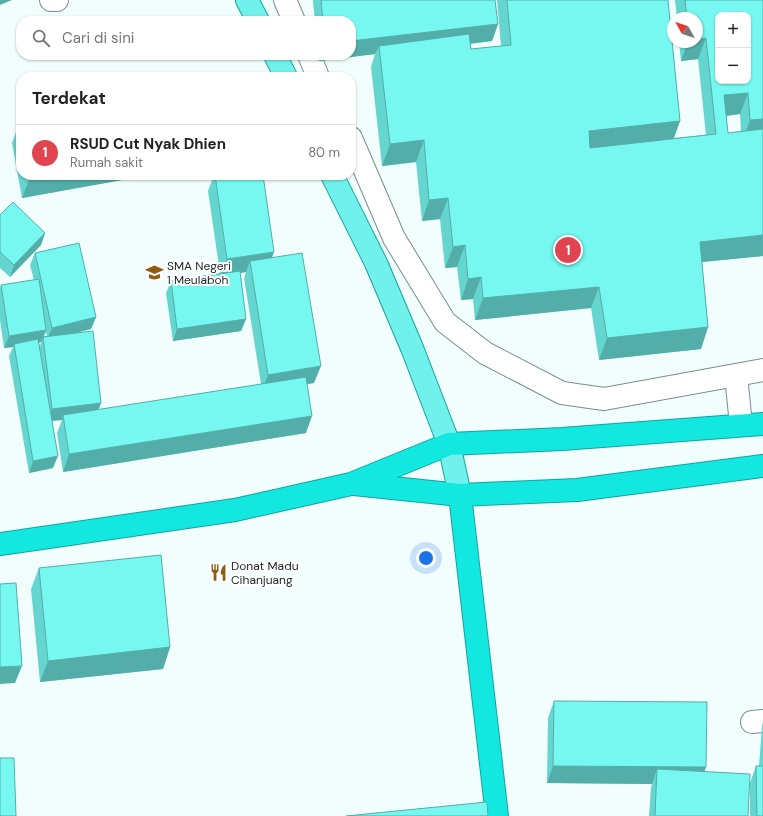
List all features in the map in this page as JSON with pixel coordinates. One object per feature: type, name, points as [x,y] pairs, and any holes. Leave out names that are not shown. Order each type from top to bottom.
[{"type":"highway","points":[[0,544],[235,510],[351,484],[449,444],[562,439],[763,424]]},
{"type":"highway","points":[[351,484],[460,495],[578,490],[763,466]]},
{"type":"highway","points":[[460,495],[497,816]]},
{"type":"main road","points":[[247,0],[255,16]]},
{"type":"main road","points":[[278,60],[284,72]]},
{"type":"main road","points":[[334,180],[376,263],[412,348],[449,444],[460,495]]},
{"type":"lane","points":[[51,0],[57,0]]},
{"type":"lane","points":[[285,0],[292,16]]},
{"type":"lane","points":[[311,60],[316,72]]},
{"type":"lane","points":[[356,150],[394,238],[445,322],[484,353],[562,393],[604,399],[763,370]]},
{"type":"lane","points":[[736,375],[741,425]]},
{"type":"building","points":[[321,0],[495,0],[498,24],[356,40],[356,16],[323,16]]},
{"type":"building","points":[[507,0],[668,0],[669,12],[667,12],[667,48],[673,48],[680,121],[589,131],[590,148],[716,134],[706,38],[703,38],[703,12],[686,12],[685,0],[763,0],[763,119],[750,120],[748,93],[724,95],[728,133],[763,129],[763,235],[700,242],[708,327],[607,338],[599,287],[483,298],[481,277],[468,279],[465,245],[453,247],[448,198],[429,200],[424,140],[390,144],[379,46],[469,34],[471,49],[511,45]]},
{"type":"building","points":[[216,180],[264,180],[274,252],[227,259]]},
{"type":"building","points":[[13,202],[45,233],[14,265],[0,252],[0,215]]},
{"type":"building","points":[[79,243],[96,317],[52,328],[35,253]]},
{"type":"building","points":[[302,253],[321,366],[268,375],[250,261]]},
{"type":"building","points":[[240,271],[246,319],[177,329],[171,281]]},
{"type":"building","points":[[39,279],[46,330],[9,336],[1,285]]},
{"type":"building","points":[[93,331],[101,403],[52,409],[43,337]]},
{"type":"building","points":[[38,339],[58,456],[33,461],[14,344]]},
{"type":"building","points":[[306,377],[312,416],[69,454],[63,415]]},
{"type":"building","points":[[161,555],[170,647],[48,661],[39,568]]},
{"type":"building","points":[[16,583],[22,666],[0,667],[0,584]]},
{"type":"building","points":[[554,701],[707,702],[706,767],[553,766]]},
{"type":"building","points":[[0,758],[14,758],[16,816],[0,816]]},
{"type":"building","points":[[756,766],[763,766],[763,816],[757,816]]},
{"type":"building","points":[[657,769],[750,774],[748,816],[655,816]]},
{"type":"building","points":[[487,802],[488,816],[346,816]]},
{"type":"place","name":"RSUD Cut Nyak Dhien","points":[[568,250]]},
{"type":"place","name":"SMA Negeri 1 Meulaboh","points":[[154,273]]},
{"type":"place","name":"Donat Madu Cihanjuang","points":[[218,573]]}]
